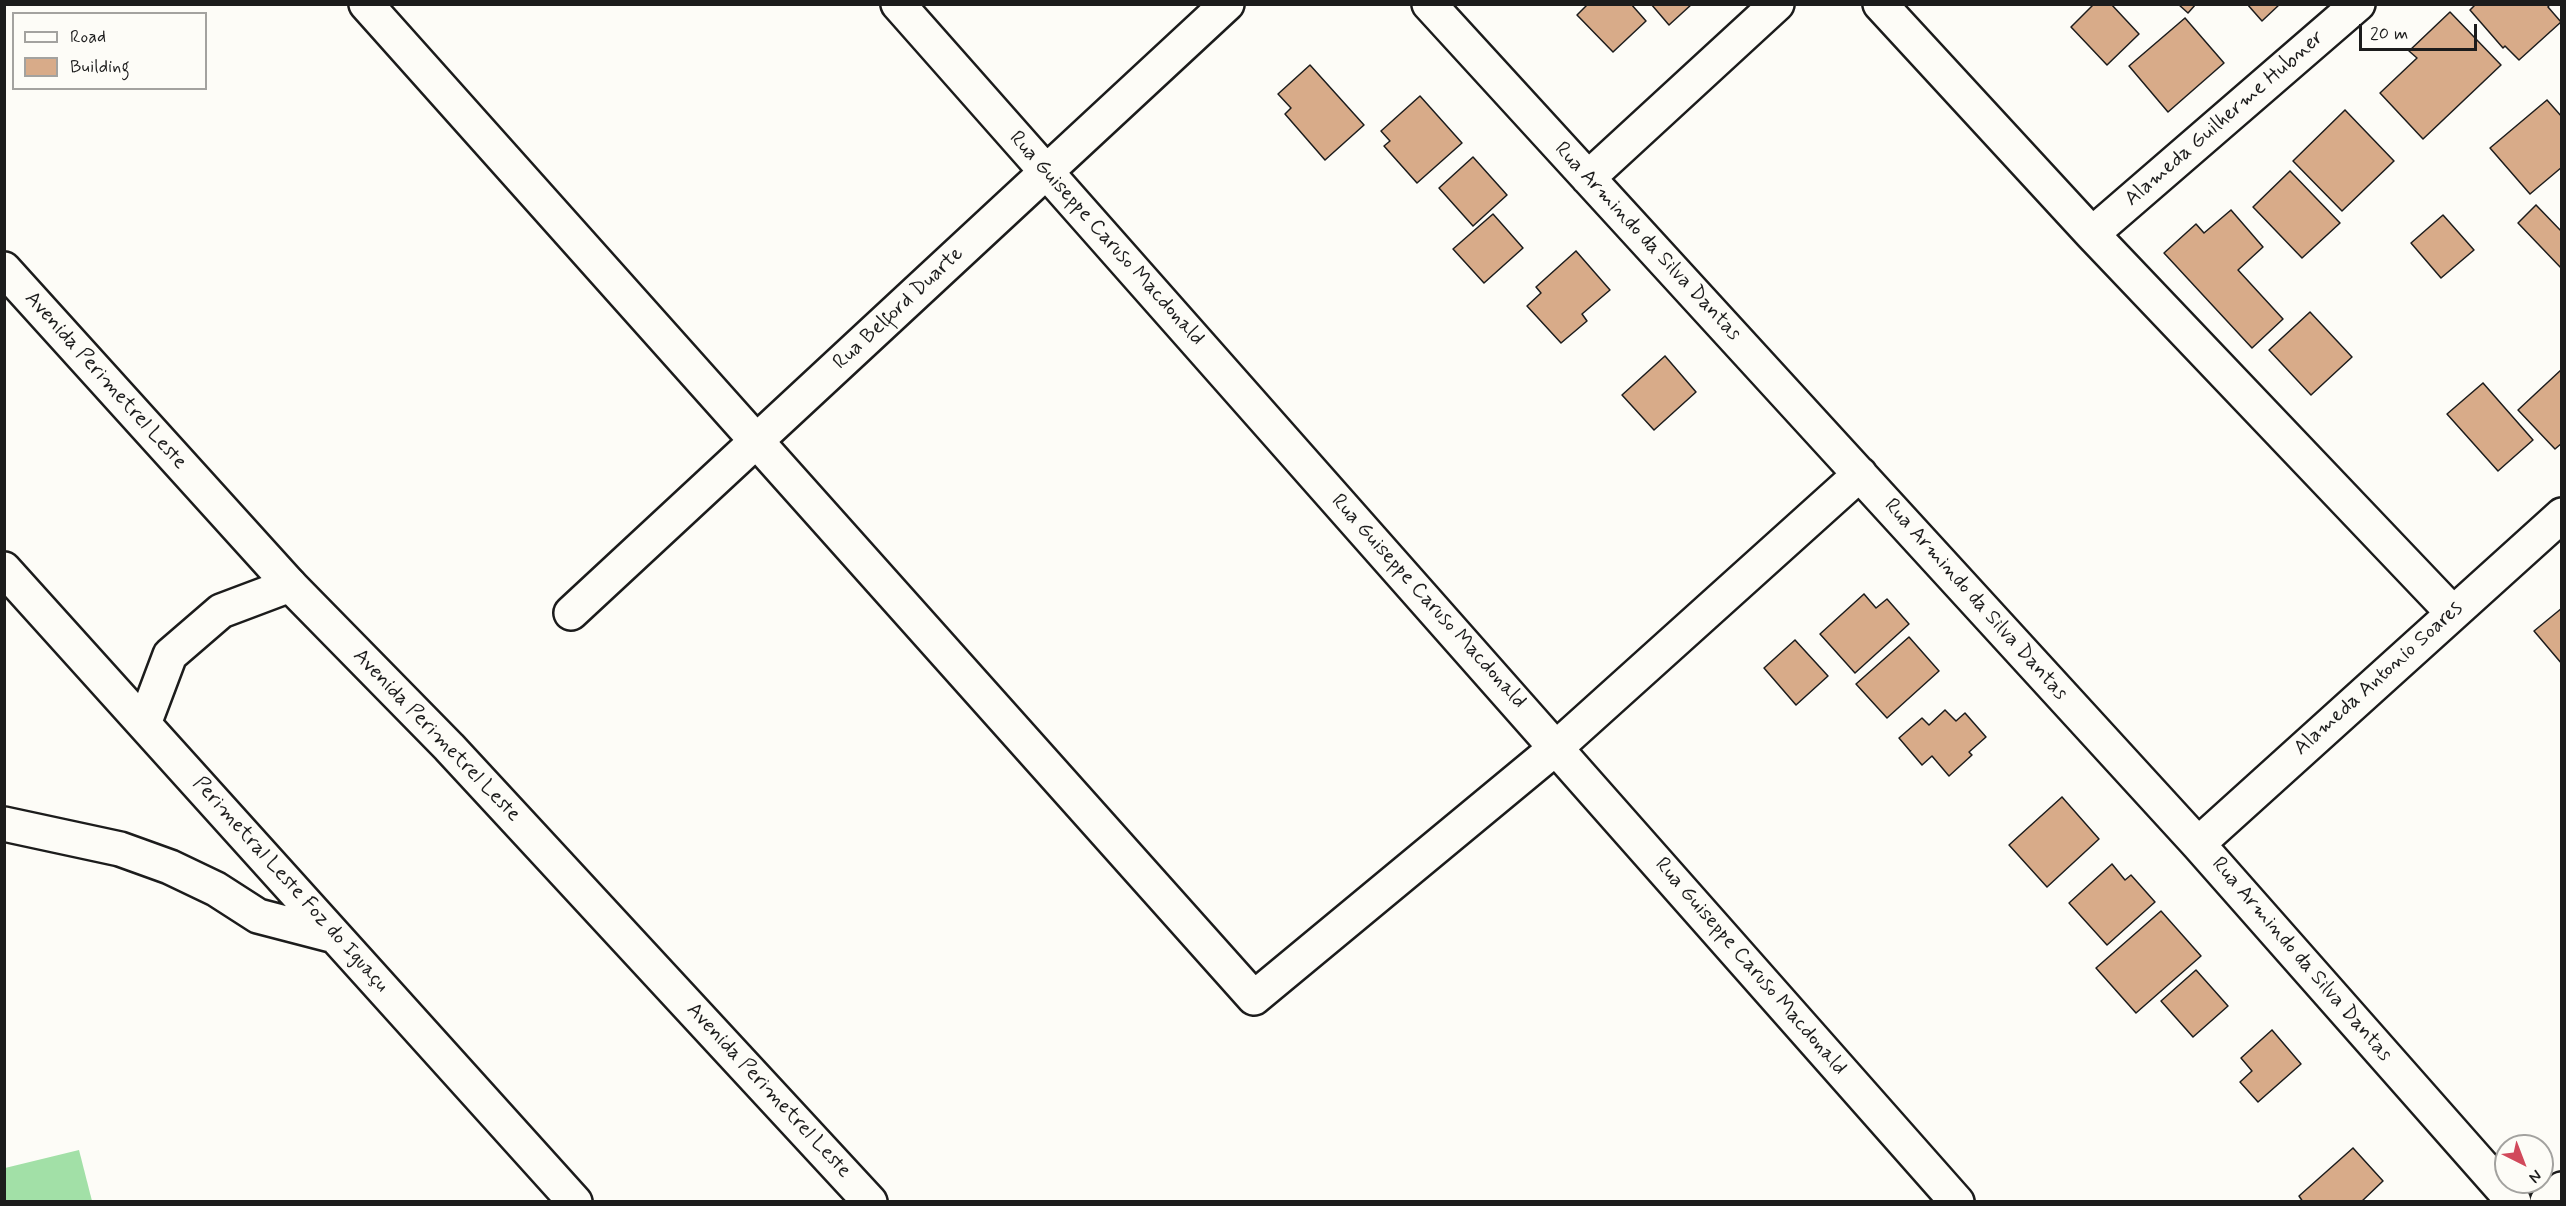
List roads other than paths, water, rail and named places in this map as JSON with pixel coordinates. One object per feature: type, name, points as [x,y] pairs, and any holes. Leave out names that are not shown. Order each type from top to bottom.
[{"type":"main road","points":[[366,4],[1254,998],[1557,747],[1860,474]]},
{"type":"main road","name":"Rua Guiseppe Caruso Macdonald","points":[[898,4],[1957,1202]]},
{"type":"main road","name":"Rua Belford Duarte","points":[[572,613],[1227,4]]},
{"type":"main road","name":"Rua Armindo da Silva Dantas","points":[[1429,4],[2198,844],[2514,1202]]},
{"type":"main road","points":[[1588,178],[1777,4]]},
{"type":"main road","points":[[1880,4],[2092,234],[2452,612]]},
{"type":"main road","name":"Alameda Guilherme Hubner","points":[[2092,234],[2358,4]]},
{"type":"main road","name":"Avenida Perimetrel Leste","points":[[4,269],[290,585],[449,747],[870,1202]]},
{"type":"main road","name":"Alameda Antonio Soares","points":[[2198,844],[2562,515]]},
{"type":"main road","name":"Perimetral Leste Foz do Iguaçu","points":[[4,569],[575,1202]]},
{"type":"main road","points":[[144,724],[170,655],[221,611],[290,585]]},
{"type":"main road","points":[[4,824],[120,849],[170,867],[216,889],[258,916],[335,936]]},
{"type":"main road","points":[[2547,1202],[2562,1189]]}]
